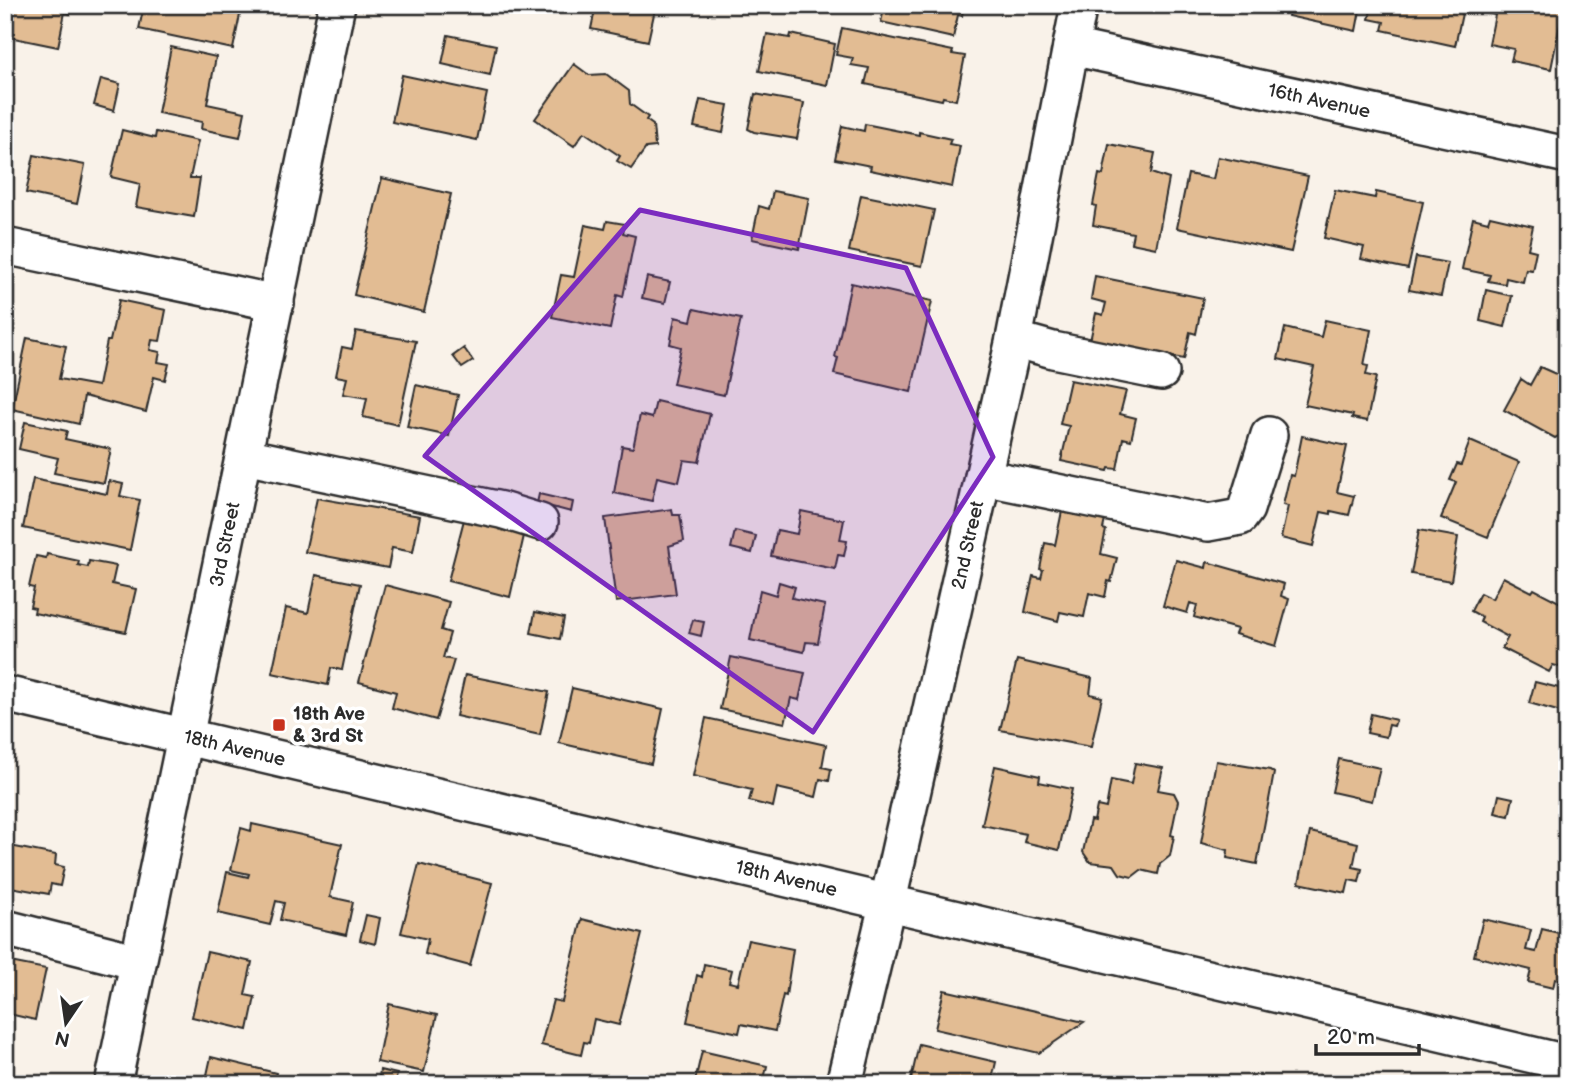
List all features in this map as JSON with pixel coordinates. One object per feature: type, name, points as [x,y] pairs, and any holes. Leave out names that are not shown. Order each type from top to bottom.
[{"type":"street","name":"3rd Street","points":[[113,1084],[337,5]]},
{"type":"street","name":"2nd Street","points":[[844,1084],[888,901],[1014,339],[1079,5]]},
{"type":"street","name":"16th Avenue","points":[[1071,47],[1567,155]]},
{"type":"street","points":[[5,246],[276,303]]},
{"type":"street","points":[[1014,339],[1053,350],[1161,372]]},
{"type":"street","points":[[983,477],[1208,523],[1240,517],[1246,509],[1269,435]]},
{"type":"street","points":[[244,456],[501,510],[540,522]]},
{"type":"street","name":"18th Avenue","points":[[5,694],[1567,1063]]},
{"type":"street","points":[[5,928],[138,962]]},
{"type":"highlighted area","points":[[640,210],[906,268],[993,457],[813,732],[425,456]]},
{"type":"building","points":[[5,5],[72,5],[70,14],[65,12],[58,47],[9,37],[10,34],[5,33]]},
{"type":"building","points":[[144,5],[242,5],[233,49],[139,29]]},
{"type":"building","points":[[596,5],[656,5],[648,41],[591,29]]},
{"type":"building","points":[[885,5],[964,5],[962,16],[958,15],[953,38],[881,22]]},
{"type":"building","points":[[1180,5],[1204,5],[1203,10]]},
{"type":"building","points":[[1290,5],[1361,5],[1356,31],[1288,16]]},
{"type":"building","points":[[1372,5],[1447,5],[1463,9],[1455,46],[1382,30],[1384,22],[1369,19]]},
{"type":"building","points":[[1487,5],[1564,5],[1551,69],[1511,61],[1514,49],[1489,44],[1495,15],[1486,13]]},
{"type":"building","points":[[842,28],[953,51],[952,54],[965,56],[956,100],[943,97],[942,100],[865,84],[869,68],[851,65],[853,58],[836,55]]},
{"type":"building","points":[[767,34],[790,38],[791,34],[835,44],[827,85],[759,71]]},
{"type":"building","points":[[448,35],[496,45],[490,75],[442,64]]},
{"type":"building","points":[[171,47],[216,57],[207,104],[245,112],[240,137],[201,129],[202,122],[158,113]]},
{"type":"building","points":[[574,64],[589,75],[606,74],[629,91],[630,104],[648,117],[646,120],[653,125],[655,147],[646,148],[631,169],[617,161],[620,156],[584,132],[574,146],[535,119]]},
{"type":"building","points":[[402,75],[487,93],[477,140],[392,122]]},
{"type":"building","points":[[101,79],[120,84],[114,111],[94,105]]},
{"type":"building","points":[[755,94],[804,103],[797,139],[748,129]]},
{"type":"building","points":[[700,100],[728,105],[723,133],[694,127]]},
{"type":"building","points":[[865,124],[951,139],[949,144],[960,146],[952,187],[870,170],[871,166],[835,159],[842,126],[864,131]]},
{"type":"building","points":[[122,130],[155,138],[156,132],[198,141],[190,178],[200,178],[194,217],[136,207],[140,184],[111,177]]},
{"type":"building","points":[[1109,144],[1155,153],[1151,173],[1169,179],[1156,248],[1131,243],[1133,233],[1093,225],[1096,206],[1093,205],[1099,174],[1103,175]]},
{"type":"building","points":[[34,155],[85,165],[77,204],[26,193]]},
{"type":"building","points":[[1218,157],[1308,176],[1291,252],[1177,228],[1188,174],[1213,179]]},
{"type":"building","points":[[382,178],[451,194],[424,312],[354,295]]},
{"type":"building","points":[[1335,190],[1375,198],[1376,192],[1423,202],[1408,269],[1361,259],[1364,247],[1324,238]]},
{"type":"building","points":[[773,191],[809,198],[799,249],[752,239],[759,206],[769,209]]},
{"type":"building","points":[[861,195],[934,210],[922,266],[849,251]]},
{"type":"building","points":[[1490,216],[1533,226],[1528,249],[1536,251],[1532,270],[1526,269],[1523,282],[1506,278],[1505,284],[1488,281],[1490,275],[1462,269],[1473,218],[1488,222]]},
{"type":"building","points":[[607,221],[625,224],[623,233],[635,236],[623,297],[617,295],[610,329],[552,317],[561,275],[574,277],[585,225],[605,229]]},
{"type":"building","points":[[1416,257],[1448,263],[1441,296],[1409,290]]},
{"type":"building","points":[[1095,276],[1203,298],[1196,334],[1190,332],[1184,359],[1090,341],[1096,313],[1103,315],[1106,303],[1091,299]]},
{"type":"building","points":[[647,277],[670,282],[665,303],[642,298]]},
{"type":"building","points":[[851,283],[932,301],[911,392],[834,374],[838,358],[835,357]]},
{"type":"building","points":[[1486,290],[1512,296],[1505,327],[1480,321]]},
{"type":"building","points":[[119,300],[166,310],[160,341],[152,340],[150,350],[160,352],[158,362],[169,364],[165,380],[154,377],[146,412],[84,396],[79,424],[12,409],[27,338],[66,346],[59,379],[98,386]]},
{"type":"building","points":[[694,309],[741,319],[724,395],[673,384],[681,347],[670,344],[675,317],[691,321]]},
{"type":"building","points":[[1325,320],[1371,330],[1364,365],[1368,366],[1366,375],[1376,377],[1367,421],[1352,418],[1353,415],[1305,405],[1314,367],[1278,359],[1285,328],[1321,337]]},
{"type":"building","points":[[356,331],[416,341],[398,425],[363,417],[367,398],[343,394],[347,378],[336,376],[342,347],[352,349]]},
{"type":"building","points":[[464,348],[473,361],[462,368],[453,356]]},
{"type":"building","points":[[1540,367],[1567,379],[1567,432],[1555,438],[1504,410],[1521,379],[1530,385]]},
{"type":"building","points":[[1070,380],[1126,391],[1120,414],[1136,418],[1131,440],[1123,438],[1117,469],[1109,468],[1108,471],[1061,461],[1069,426],[1060,424]]},
{"type":"building","points":[[416,385],[458,395],[449,436],[407,427]]},
{"type":"building","points":[[656,401],[710,414],[699,462],[684,460],[679,482],[657,477],[652,501],[614,493],[622,446],[633,448],[640,415],[652,418]]},
{"type":"building","points":[[25,422],[67,431],[65,439],[111,449],[104,483],[54,473],[58,458],[19,449]]},
{"type":"building","points":[[1302,436],[1347,446],[1337,492],[1354,496],[1349,515],[1321,512],[1313,546],[1281,538],[1288,506],[1283,505],[1290,475],[1294,476]]},
{"type":"building","points":[[1470,441],[1519,462],[1488,537],[1441,518],[1456,482],[1450,480],[1457,464],[1461,465]]},
{"type":"building","points":[[33,479],[107,494],[109,481],[123,484],[120,496],[140,500],[130,550],[23,528]]},
{"type":"building","points":[[539,494],[573,502],[571,512],[537,503]]},
{"type":"building","points":[[317,498],[420,516],[413,552],[392,548],[388,568],[305,552]]},
{"type":"building","points":[[672,509],[673,515],[680,515],[684,541],[669,546],[676,594],[616,602],[605,518]]},
{"type":"building","points":[[801,511],[844,520],[840,540],[847,541],[844,556],[838,555],[835,569],[771,556],[777,530],[797,534]]},
{"type":"building","points":[[1062,511],[1105,520],[1103,529],[1106,530],[1101,554],[1117,558],[1105,597],[1089,593],[1084,617],[1060,612],[1058,621],[1025,612],[1033,576],[1041,578],[1045,543],[1055,545]]},
{"type":"building","points":[[466,512],[526,527],[510,597],[448,581]]},
{"type":"building","points":[[1419,530],[1458,537],[1451,581],[1411,574]]},
{"type":"building","points":[[735,531],[756,536],[752,553],[731,548]]},
{"type":"building","points":[[47,554],[79,561],[78,565],[88,567],[89,561],[116,566],[112,584],[136,589],[126,632],[34,613],[35,608],[30,607],[34,588],[29,587],[36,556],[46,558]]},
{"type":"building","points":[[1176,560],[1206,568],[1207,562],[1284,584],[1281,596],[1289,599],[1276,646],[1235,634],[1237,629],[1194,617],[1197,605],[1190,603],[1187,613],[1163,606]]},
{"type":"building","points":[[316,575],[360,584],[342,670],[331,668],[328,685],[272,673],[286,608],[308,613]]},
{"type":"building","points":[[1503,577],[1567,606],[1567,653],[1560,667],[1553,665],[1549,672],[1502,648],[1508,637],[1480,622],[1482,617],[1471,611],[1480,593],[1492,599]]},
{"type":"building","points":[[779,582],[795,587],[792,598],[825,605],[818,643],[806,642],[804,652],[750,640],[760,590],[776,595]]},
{"type":"building","points":[[385,585],[449,602],[441,630],[450,633],[443,658],[454,660],[436,720],[392,708],[396,692],[359,682]]},
{"type":"building","points":[[535,612],[564,618],[560,639],[531,633]]},
{"type":"building","points":[[693,620],[704,622],[701,636],[689,633]]},
{"type":"building","points":[[731,657],[805,673],[799,700],[791,698],[785,723],[720,709]]},
{"type":"building","points":[[1017,660],[1092,678],[1090,694],[1102,697],[1091,747],[1000,730]]},
{"type":"building","points":[[465,675],[549,692],[540,735],[456,716]]},
{"type":"building","points":[[1535,682],[1567,690],[1561,712],[1529,703]]},
{"type":"building","points":[[572,688],[663,709],[651,764],[559,743]]},
{"type":"building","points":[[1371,714],[1396,720],[1394,726],[1389,725],[1386,737],[1367,733]]},
{"type":"building","points":[[706,718],[826,745],[822,767],[831,769],[829,781],[820,779],[816,797],[777,788],[773,807],[749,801],[752,790],[693,776]]},
{"type":"building","points":[[1339,759],[1380,768],[1372,801],[1332,792]]},
{"type":"building","points":[[1216,761],[1270,770],[1274,773],[1257,864],[1227,858],[1228,850],[1201,843]]},
{"type":"building","points":[[1135,763],[1163,768],[1158,790],[1174,793],[1178,801],[1170,856],[1160,864],[1158,874],[1141,870],[1132,877],[1120,874],[1114,865],[1090,862],[1083,852],[1090,820],[1094,821],[1097,806],[1106,808],[1111,780],[1131,784]]},
{"type":"building","points":[[995,766],[1040,776],[1039,782],[1072,789],[1059,850],[1024,842],[1026,834],[982,825]]},
{"type":"building","points":[[1499,795],[1513,798],[1509,816],[1495,813]]},
{"type":"building","points":[[252,824],[342,844],[330,897],[353,902],[346,935],[280,920],[284,903],[276,901],[270,925],[218,913],[227,872],[248,877],[249,874],[231,870],[241,828],[251,831]]},
{"type":"building","points":[[1310,832],[1358,843],[1353,867],[1362,869],[1359,882],[1349,880],[1346,893],[1299,883]]},
{"type":"building","points":[[5,845],[56,855],[55,865],[64,867],[60,886],[51,884],[49,894],[5,886]]},
{"type":"building","points":[[419,864],[492,883],[470,966],[425,954],[428,939],[401,933]]},
{"type":"building","points":[[366,915],[380,918],[375,944],[360,940]]},
{"type":"building","points":[[582,919],[642,934],[619,1025],[594,1019],[589,1043],[584,1042],[581,1055],[541,1045],[553,1000],[562,1002]]},
{"type":"building","points":[[1483,919],[1531,930],[1526,950],[1536,952],[1542,929],[1567,935],[1567,982],[1555,979],[1553,988],[1528,982],[1531,970],[1474,956]]},
{"type":"building","points":[[748,940],[793,949],[786,996],[783,995],[775,1031],[741,1024],[739,1033],[687,1022],[697,975],[702,977],[704,964],[732,970],[729,982],[738,984]]},
{"type":"building","points":[[207,952],[252,962],[245,995],[255,997],[248,1030],[192,1017]]},
{"type":"building","points":[[5,961],[46,969],[35,1020],[5,1013]]},
{"type":"building","points":[[944,990],[1084,1022],[1039,1053],[935,1029]]},
{"type":"building","points":[[389,1004],[437,1015],[424,1072],[377,1062]]},
{"type":"building","points":[[919,1044],[996,1062],[991,1084],[910,1084]]},
{"type":"building","points":[[702,1051],[767,1066],[763,1084],[707,1084],[695,1081]]},
{"type":"building","points":[[211,1057],[276,1073],[273,1084],[205,1084]]},
{"type":"building","points":[[380,1070],[397,1074],[395,1084],[378,1084]]},
{"type":"place","name":"18th Ave & 3rd St","points":[[279,725]]}]
